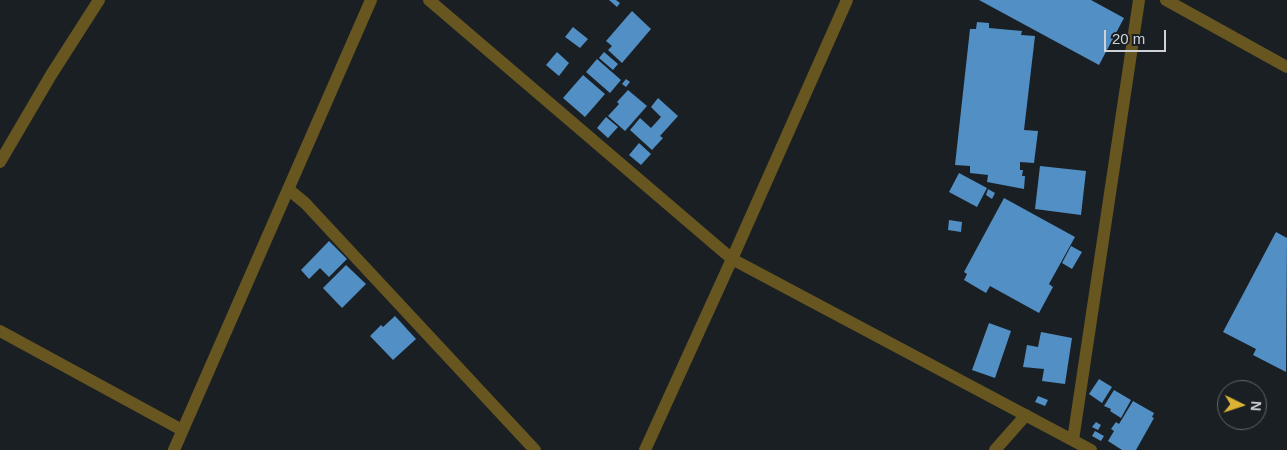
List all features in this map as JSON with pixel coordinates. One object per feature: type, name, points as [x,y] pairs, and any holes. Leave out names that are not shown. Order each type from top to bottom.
[{"type":"street","points":[[0,162],[51,75],[99,0]]},
{"type":"street","points":[[174,450],[371,0]]},
{"type":"street","points":[[429,0],[732,259],[1091,450]]},
{"type":"street","points":[[645,450],[732,259],[846,0]]},
{"type":"street","points":[[1072,440],[1139,0]]},
{"type":"street","points":[[1166,0],[1287,67]]},
{"type":"street","points":[[288,189],[305,204],[534,450]]},
{"type":"street","points":[[0,332],[182,430]]},
{"type":"street","points":[[995,450],[1026,415]]},
{"type":"building","points":[[609,0],[616,0],[620,3],[617,7]]},
{"type":"building","points":[[979,0],[1091,0],[1124,18],[1099,65]]},
{"type":"building","points":[[632,11],[651,29],[622,63],[608,50],[612,46],[606,41]]},
{"type":"building","points":[[977,22],[989,23],[989,28],[1022,31],[1021,35],[1035,36],[1024,130],[1038,131],[1034,163],[1020,162],[1020,170],[1023,170],[1022,176],[1025,176],[1024,189],[987,182],[988,175],[970,173],[970,166],[955,165],[970,29],[976,29]]},
{"type":"building","points":[[573,27],[588,39],[580,48],[565,37]]},
{"type":"building","points":[[557,52],[569,63],[559,76],[546,65]]},
{"type":"building","points":[[604,52],[618,64],[613,70],[599,58]]},
{"type":"building","points":[[597,59],[621,80],[610,93],[586,72]]},
{"type":"building","points":[[583,75],[605,94],[585,117],[563,98]]},
{"type":"building","points":[[626,79],[630,82],[626,87],[622,84]]},
{"type":"building","points":[[628,90],[647,106],[625,131],[608,116]]},
{"type":"building","points":[[658,98],[678,116],[660,136],[663,138],[652,150],[630,130],[640,118],[651,128],[661,117],[651,107]]},
{"type":"building","points":[[606,117],[618,127],[608,138],[597,128]]},
{"type":"building","points":[[639,143],[651,154],[641,165],[629,155]]},
{"type":"building","points":[[1040,166],[1086,171],[1081,215],[1035,209]]},
{"type":"building","points":[[959,173],[987,188],[977,207],[949,192]]},
{"type":"building","points":[[988,189],[995,193],[992,199],[986,195]]},
{"type":"building","points":[[1004,198],[1075,237],[1049,284],[1053,287],[1039,313],[990,286],[986,293],[964,280],[967,274],[964,272]]},
{"type":"building","points":[[949,220],[962,222],[961,232],[948,230]]},
{"type":"building","points":[[1276,232],[1287,238],[1286,372],[1253,355],[1256,349],[1223,332]]},
{"type":"building","points":[[329,241],[347,259],[329,277],[320,268],[309,279],[301,270]]},
{"type":"building","points":[[1071,246],[1082,252],[1072,269],[1062,263]]},
{"type":"building","points":[[346,265],[366,284],[342,308],[323,288]]},
{"type":"building","points":[[395,316],[416,339],[393,360],[370,336],[381,325],[383,327]]},
{"type":"building","points":[[989,323],[1011,331],[995,378],[972,370]]},
{"type":"building","points":[[1041,332],[1072,338],[1065,384],[1042,381],[1044,369],[1023,367],[1027,345],[1038,347]]},
{"type":"building","points":[[1099,379],[1112,387],[1102,403],[1089,394]]},
{"type":"building","points":[[1114,390],[1131,400],[1121,418],[1110,411],[1111,409],[1104,406]]},
{"type":"building","points":[[1038,396],[1048,400],[1045,406],[1035,402]]},
{"type":"building","points":[[1133,401],[1154,413],[1152,417],[1154,418],[1136,450],[1122,450],[1108,441],[1114,431],[1111,429],[1116,422],[1119,424]]},
{"type":"building","points":[[1096,422],[1101,425],[1098,430],[1092,427]]},
{"type":"building","points":[[1095,431],[1104,436],[1101,441],[1092,436]]}]
